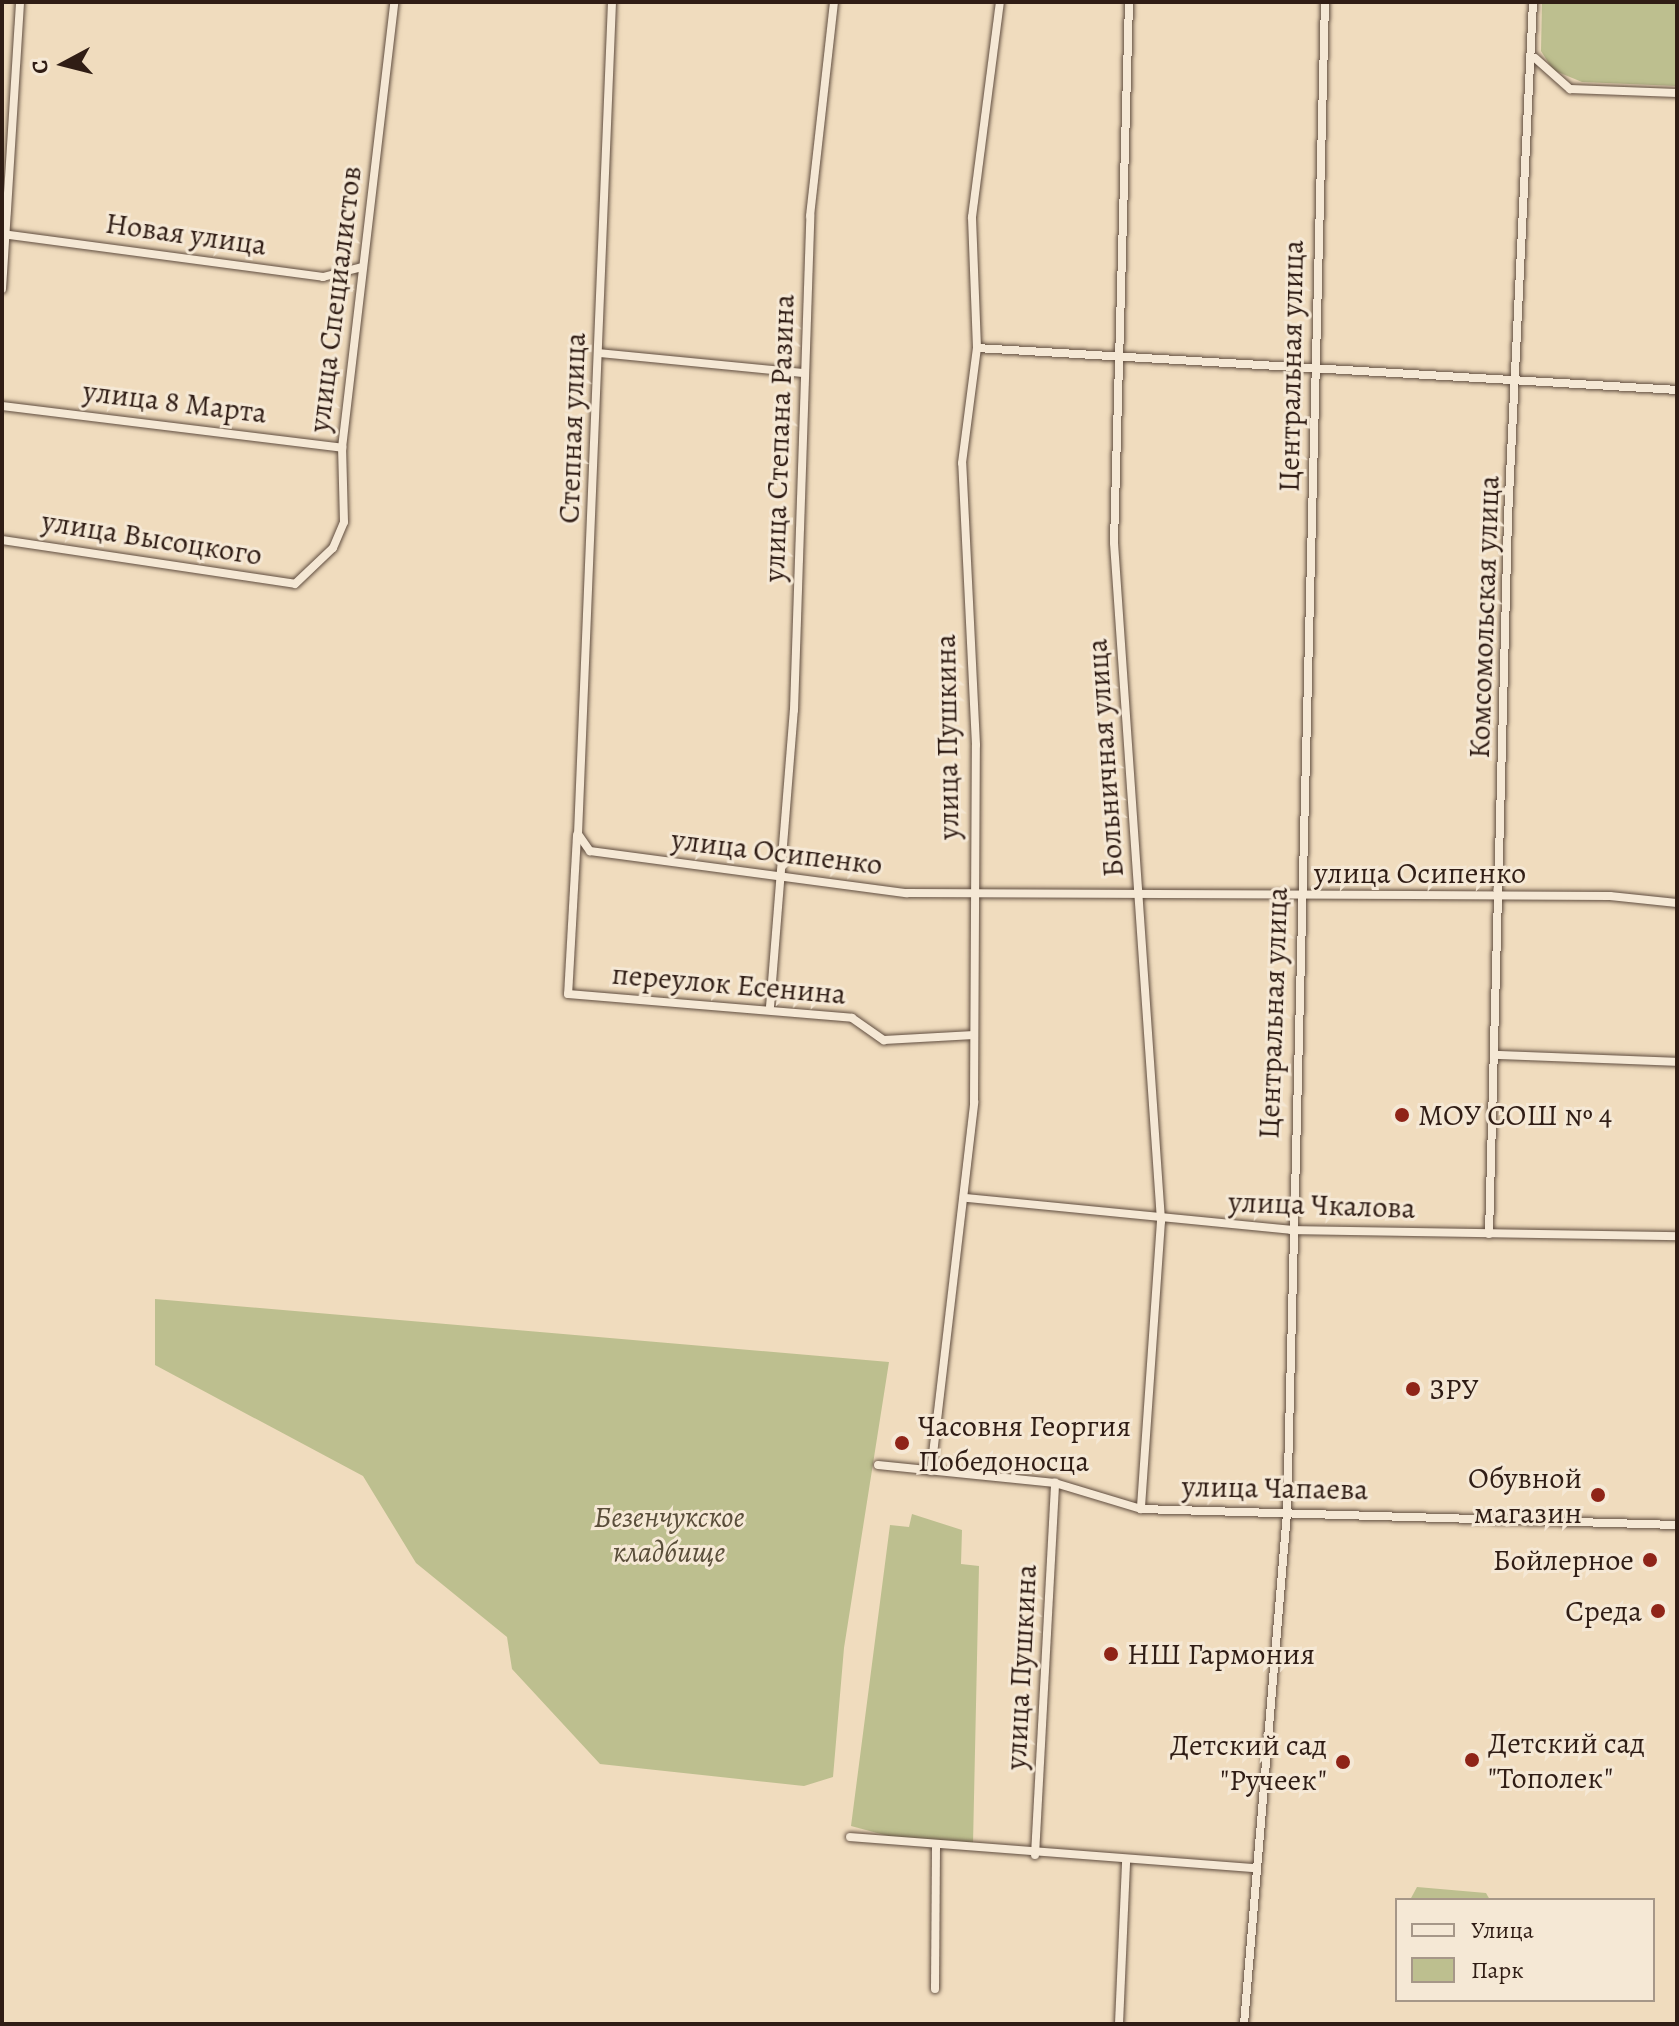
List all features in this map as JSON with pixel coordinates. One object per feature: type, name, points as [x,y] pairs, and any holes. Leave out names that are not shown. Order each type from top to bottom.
[{"type":"street","points":[[2,289],[20,2]]},
{"type":"street","name":"улица Специалистов","points":[[295,584],[333,548],[344,522],[342,448],[394,2]]},
{"type":"street","name":"Степная улица","points":[[568,994],[578,834],[612,2]]},
{"type":"street","name":"улица Степана Разина","points":[[770,1007],[785,877],[810,216],[834,2]]},
{"type":"street","name":"улица Пушкина","points":[[931,1471],[967,1198],[974,1035],[972,895],[976,745],[962,463],[977,348],[972,217],[1000,2]]},
{"type":"street","name":"Больничная улица","points":[[1129,2],[1114,358],[1114,543],[1161,1221],[1141,1509]]},
{"type":"street","name":"Центральная улица","points":[[1244,2024],[1287,1513],[1291,1230],[1318,367],[1325,2]]},
{"type":"street","name":"Комсомольская улица","points":[[1489,1234],[1502,895],[1508,517],[1520,384],[1533,2]]},
{"type":"street","points":[[1533,53],[1547,76],[1570,89],[1677,93]]},
{"type":"street","name":"Новая улица","points":[[5,234],[323,277],[362,267]]},
{"type":"street","points":[[977,348],[1318,367],[1520,384],[1677,390]]},
{"type":"street","points":[[599,353],[804,373]]},
{"type":"street","name":"улица 8 Марта","points":[[2,406],[342,448]]},
{"type":"street","name":"улица Высоцкого","points":[[2,540],[295,584]]},
{"type":"street","name":"улица Осипенко","points":[[578,834],[590,851],[785,877],[972,895],[1139,898],[1502,895],[1677,903]]},
{"type":"street","name":"переулок Есенина","points":[[568,994],[770,1007],[861,1020],[884,1040],[974,1035]]},
{"type":"street","points":[[1497,1055],[1677,1062]]},
{"type":"street","name":"улица Чкалова","points":[[967,1198],[1161,1221],[1291,1230],[1677,1236]]},
{"type":"street","name":"улица Чапаева","points":[[878,1465],[1055,1483],[1141,1509],[1677,1525]]},
{"type":"street","name":"улица Пушкина","points":[[1035,1855],[1055,1483]]},
{"type":"street","points":[[850,1837],[936,1848],[1255,1868]]},
{"type":"street","points":[[935,1989],[936,1848]]},
{"type":"street","points":[[1119,2024],[1126,1861]]},
{"type":"green space","points":[[1542,2],[1677,2],[1677,86],[1582,82],[1553,70],[1541,51]]},
{"type":"green space","name":"Безенчукское кладбище","points":[[155,1299],[889,1362],[844,1648],[833,1777],[804,1786],[600,1764],[512,1669],[507,1637],[416,1563],[363,1476],[155,1365]]},
{"type":"green space","points":[[912,1514],[962,1530],[961,1564],[979,1566],[973,1844],[911,1842],[851,1826],[890,1525],[909,1527]]},
{"type":"green space","points":[[1417,1887],[1486,1893],[1489,1898],[1411,1898]]},
{"type":"place","name":"МОУ СОШ № 4","points":[[1402,1115]]},
{"type":"place","name":"ЗРУ","points":[[1413,1389]]},
{"type":"place","name":"Часовня Георгия Победоносца","points":[[902,1443]]},
{"type":"place","name":"Обувной магазин","points":[[1598,1495]]},
{"type":"place","name":"Бойлерное","points":[[1650,1560]]},
{"type":"place","name":"Среда","points":[[1658,1611]]},
{"type":"place","name":"НШ Гармония","points":[[1111,1654]]},
{"type":"place","name":"Детский сад \"Тополек\"","points":[[1472,1760]]},
{"type":"place","name":"Детский сад \"Ручеек\"","points":[[1343,1762]]}]
